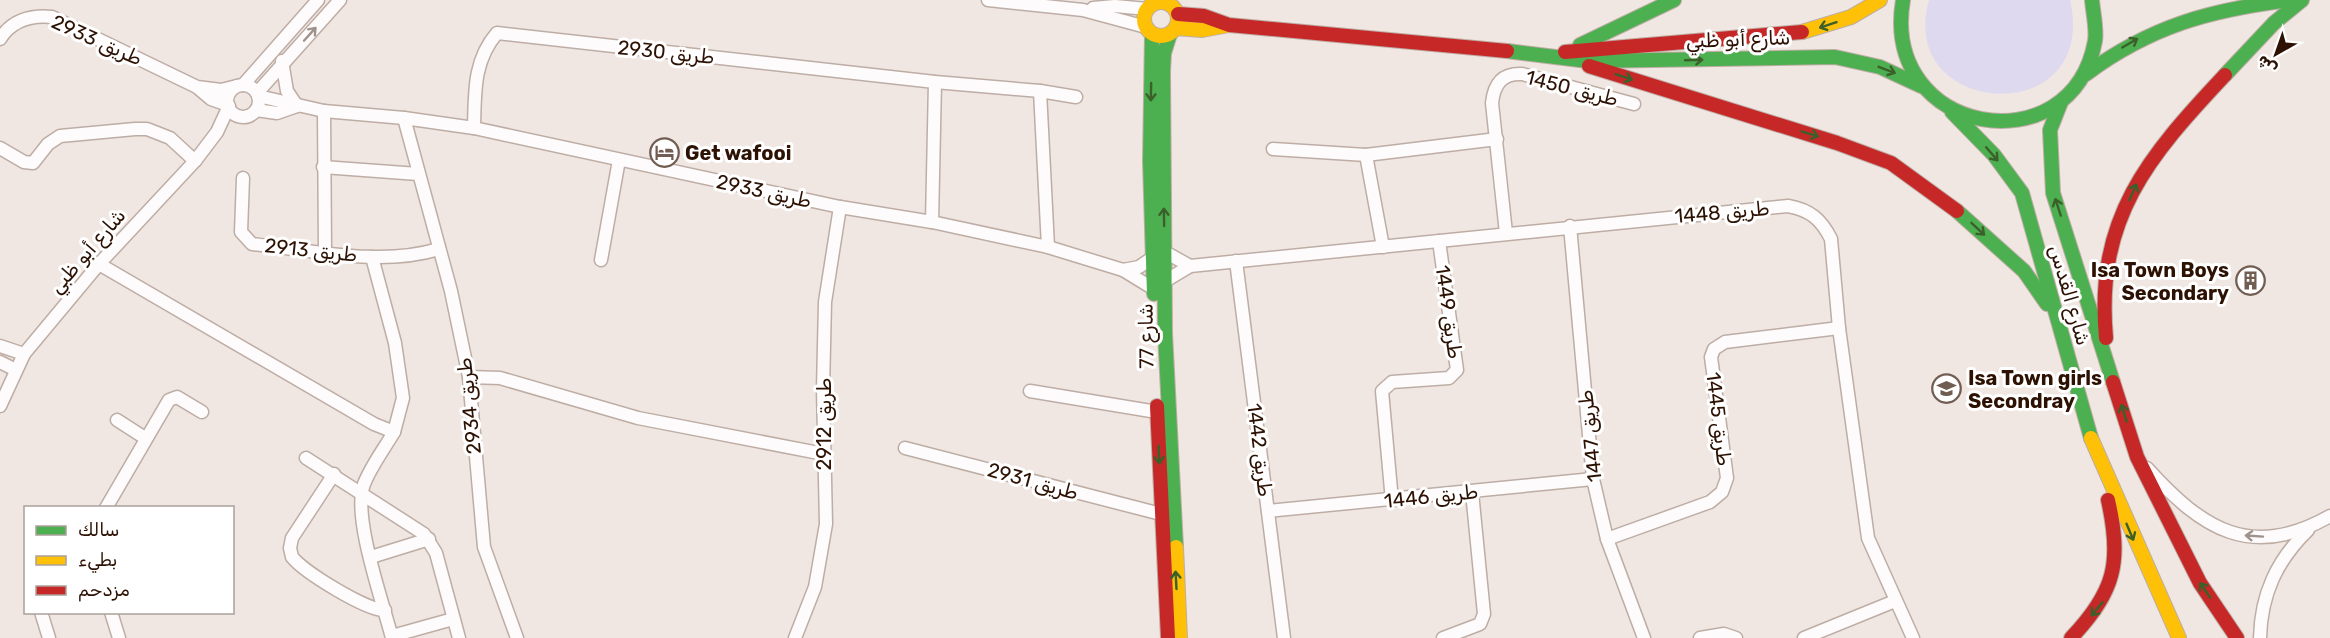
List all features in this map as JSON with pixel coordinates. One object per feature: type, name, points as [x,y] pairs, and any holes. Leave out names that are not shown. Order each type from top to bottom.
[{"type":"main road","points":[[1568,55],[1674,0]]},
{"type":"main road","name":"شارع أبو ظبي","points":[[1568,55],[1803,32],[1851,16],[1881,0]]},
{"type":"main road","points":[[1903,0],[1900,32],[1906,60],[1921,86]]},
{"type":"main road","points":[[2083,76],[2092,56],[2096,34],[2092,0]]},
{"type":"main road","points":[[1952,112],[1973,120],[2008,123],[2041,114],[2061,102],[2083,76],[2127,44],[2177,20],[2235,6],[2290,0]]},
{"type":"main road","points":[[2111,372],[2105,333],[2105,294],[2109,265],[2121,218],[2137,182],[2158,150],[2183,120],[2279,18],[2301,0]]},
{"type":"main road","points":[[1164,2],[1175,7],[1173,31],[1161,36],[1149,30],[1144,18],[1152,4],[1164,2]]},
{"type":"main road","name":"شارع أبو ظبي","points":[[1175,7],[1228,25],[1552,55],[1656,61],[1834,57],[1880,67],[1921,86]]},
{"type":"main road","name":"شارع أبو ظبي","points":[[1173,31],[1202,30],[1228,25]]},
{"type":"main road","name":"شارع 77","points":[[1149,30],[1150,161],[1159,285],[1157,412],[1168,638]]},
{"type":"main road","name":"شارع 77","points":[[1158,255],[1164,53],[1173,31]]},
{"type":"main road","points":[[1568,55],[1837,143],[1891,163],[1965,217],[2024,271],[2055,314]]},
{"type":"main road","name":"شارع القدس","points":[[1921,86],[1952,112],[1994,155],[2022,193],[2096,452],[2179,638]]},
{"type":"main road","name":"شارع القدس","points":[[2061,102],[2050,130],[2053,194],[2138,457],[2200,583],[2237,638]]},
{"type":"main road","name":"شارع 77","points":[[1159,285],[1165,333],[1180,638]]},
{"type":"main road","points":[[2072,638],[2104,600],[2117,564],[2112,518],[2096,452]]},
{"type":"street","points":[[318,0],[273,53],[228,96],[228,106],[241,116],[256,110],[257,94],[340,0]]},
{"type":"street","points":[[988,0],[1083,10],[1149,30]]},
{"type":"street","points":[[1083,10],[1152,4]]},
{"type":"street","name":"طريق 2933","points":[[0,39],[14,24],[26,18],[52,17],[197,87],[211,99],[228,106]]},
{"type":"street","name":"طريق 2930","points":[[474,128],[476,72],[485,47],[497,33],[935,82],[1040,91],[1076,97]]},
{"type":"street","points":[[273,53],[284,63],[284,82],[297,106]]},
{"type":"street","name":"طريق 1450","points":[[1506,233],[1493,93],[1498,81],[1513,74],[1634,104]]},
{"type":"street","points":[[932,222],[935,82]]},
{"type":"street","points":[[240,86],[257,94]]},
{"type":"street","name":"طريق 2933","points":[[197,87],[221,90],[240,86]]},
{"type":"street","points":[[1040,91],[1048,247]]},
{"type":"street","name":"طريق 2933","points":[[257,94],[324,111],[404,118],[474,128],[840,207],[932,222],[1048,247],[1123,270],[1159,285]]},
{"type":"street","name":"شارع أبو ظبي","points":[[0,405],[24,354],[99,264],[195,161],[217,132],[228,106]]},
{"type":"street","name":"طريق 2933","points":[[256,110],[277,112],[297,106]]},
{"type":"street","points":[[324,111],[325,252]]},
{"type":"street","name":"شارع أبو ظبي","points":[[217,132],[241,116]]},
{"type":"street","name":"طريق 2934","points":[[404,118],[439,249],[469,377],[484,547],[517,638]]},
{"type":"street","points":[[0,148],[24,162],[33,164],[48,144],[60,136],[147,129],[170,138],[195,161]]},
{"type":"street","points":[[1273,149],[1366,155],[1497,139]]},
{"type":"street","points":[[1366,155],[1383,247]]},
{"type":"street","points":[[601,260],[619,160]]},
{"type":"street","points":[[323,167],[418,174]]},
{"type":"street","name":"طريق 2913","points":[[243,178],[240,226],[247,241],[372,257],[399,257],[439,249]]},
{"type":"street","name":"طريق 1448","points":[[1159,285],[1190,266],[1570,226],[1788,206],[1802,208],[1815,215],[1825,226],[1831,239],[1839,327],[1868,538],[1894,601],[1913,638]]},
{"type":"street","name":"طريق 2912","points":[[795,638],[816,587],[826,524],[825,302],[840,207]]},
{"type":"street","name":"طريق 1447","points":[[1570,226],[1593,479],[1607,539],[1644,638]]},
{"type":"street","name":"طريق 1449","points":[[1392,501],[1382,391],[1392,382],[1449,378],[1457,370],[1439,241]]},
{"type":"street","points":[[1123,270],[1139,267],[1158,255],[1190,266]]},
{"type":"street","points":[[372,257],[396,343],[403,398],[394,432],[362,491],[361,513],[392,637],[453,619]]},
{"type":"street","name":"طريق 1442","points":[[1236,261],[1284,638]]},
{"type":"street","points":[[99,264],[374,424],[394,432]]},
{"type":"street","name":"طريق 1445","points":[[1607,539],[1710,502],[1722,492],[1726,478],[1711,357],[1714,348],[1725,342],[1839,327]]},
{"type":"street","points":[[0,346],[24,354]]},
{"type":"street","points":[[0,363],[16,370]]},
{"type":"street","points":[[469,377],[500,378],[638,418],[824,454]]},
{"type":"street","points":[[1030,391],[1157,412]]},
{"type":"street","points":[[107,506],[145,438],[171,398],[177,398],[202,412]]},
{"type":"street","points":[[117,420],[145,438]]},
{"type":"street","name":"طريق 2931","points":[[905,448],[1161,514]]},
{"type":"street","points":[[2138,457],[2172,496],[2196,516],[2225,532],[2252,537],[2279,537],[2311,527],[2330,516]]},
{"type":"street","points":[[306,458],[414,525],[429,539],[436,553],[459,638]]},
{"type":"street","points":[[334,474],[292,538],[290,548],[292,557],[361,603],[375,610],[385,610]]},
{"type":"street","name":"طريق 1446","points":[[1268,511],[1392,501],[1593,479]]},
{"type":"street","points":[[1443,638],[1480,624],[1484,614],[1472,492]]},
{"type":"street","points":[[2260,638],[2265,595],[2275,571],[2288,549],[2311,527]]},
{"type":"street","points":[[371,557],[429,539]]},
{"type":"street","points":[[1804,638],[1894,601]]},
{"type":"street","points":[[42,614],[49,638]]},
{"type":"street","points":[[112,614],[119,638]]},
{"type":"street","points":[[1700,638],[1724,634],[1736,638]]},
{"type":"shaded area","points":[[1929,0],[2070,0],[2071,42],[2056,72],[2030,89],[1998,94],[1967,87],[1941,69],[1927,40]]},
{"type":"traffic: fast","points":[[1580,45],[1674,0]]},
{"type":"traffic: fast","points":[[1903,0],[1904,46],[1920,82],[1948,106],[1982,119],[2018,120],[2052,107],[2079,81],[2095,41],[2092,0]]},
{"type":"traffic: fast","points":[[2086,74],[2134,44],[2182,23],[2234,9],[2290,0]]},
{"type":"traffic: fast","points":[[2225,75],[2274,23],[2302,0]]},
{"type":"traffic: fast","points":[[1152,34],[1150,161],[1154,294]]},
{"type":"traffic: fast","points":[[1170,34],[1164,53],[1163,71],[1165,333],[1176,547]]},
{"type":"traffic: fast","points":[[1507,51],[1588,61],[1835,57],[1880,67],[1921,86]]},
{"type":"traffic: fast","points":[[2061,102],[2050,130],[2053,193],[2113,382]]},
{"type":"traffic: fast","points":[[1952,112],[1994,155],[2022,193],[2091,438]]},
{"type":"traffic: fast","points":[[1957,211],[2024,271],[2047,304]]},
{"type":"traffic: slow","points":[[1802,32],[1851,17],[1880,0]]},
{"type":"traffic: slow","points":[[1161,2],[1173,7],[1178,19],[1173,31],[1161,36],[1149,31],[1144,19],[1149,7],[1161,2]]},
{"type":"traffic: slow","points":[[1176,28],[1202,30],[1229,25]]},
{"type":"traffic: slow","points":[[2091,438],[2179,638]]},
{"type":"traffic: slow","points":[[1176,547],[1180,638]]},
{"type":"traffic: jam","points":[[1178,14],[1204,16],[1229,25],[1507,51]]},
{"type":"traffic: jam","points":[[1565,52],[1802,32]]},
{"type":"traffic: jam","points":[[1589,66],[1837,143],[1891,163],[1957,211]]},
{"type":"traffic: jam","points":[[2106,338],[2105,296],[2109,258],[2132,192],[2172,134],[2225,75]]},
{"type":"traffic: jam","points":[[2113,382],[2137,457],[2200,583],[2237,638]]},
{"type":"traffic: jam","points":[[1157,406],[1168,638]]},
{"type":"traffic: jam","points":[[2071,638],[2097,606],[2111,575],[2114,541],[2108,500]]},
{"type":"place","name":"Get wafooi","points":[[664,153]]},
{"type":"place","name":"Isa Town Boys Secondary","points":[[2250,281]]},
{"type":"place","name":"Isa Town girls Secondray","points":[[1947,389]]}]
